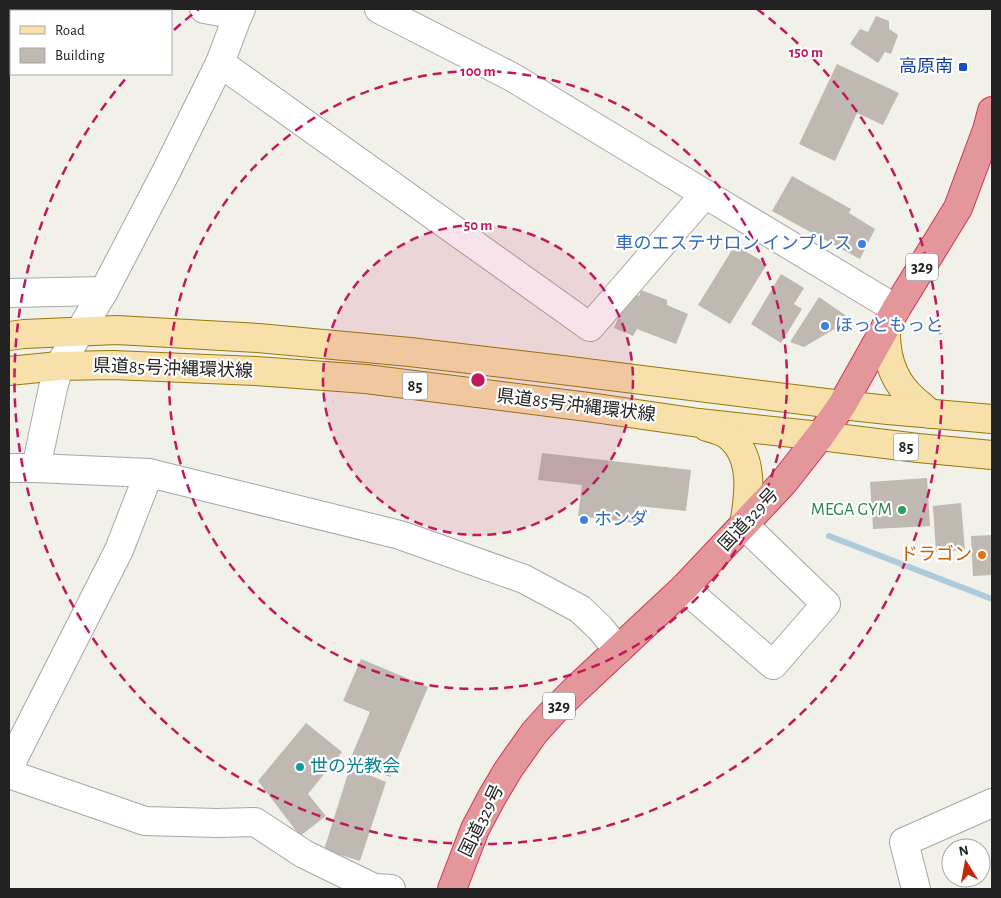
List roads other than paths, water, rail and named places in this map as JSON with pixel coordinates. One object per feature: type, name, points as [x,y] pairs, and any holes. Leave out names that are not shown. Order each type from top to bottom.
[{"type":"highway","name":"国道329号","points":[[452,889],[476,829],[492,797],[534,733],[553,712],[684,588],[783,483],[820,436],[842,404],[891,318],[958,208],[987,130],[992,111]]},
{"type":"main road","points":[[891,318],[885,341],[889,362],[900,384],[930,414]]},
{"type":"main road","name":"県道85号沖縄環状線","points":[[9,336],[117,330],[248,337],[410,352],[842,404],[992,419]]},
{"type":"main road","name":"県道85号沖縄環状線","points":[[9,371],[59,366],[112,365],[237,370],[366,379],[699,423],[992,455]]},
{"type":"main road","points":[[699,423],[728,435],[738,446],[746,462],[748,471],[748,501],[744,525]]},
{"type":"street","points":[[36,468],[59,366],[104,291],[220,63],[239,12],[204,9]]},
{"type":"street","points":[[379,9],[512,77],[705,194],[891,318]]},
{"type":"street","points":[[220,63],[590,327],[705,194]]},
{"type":"street","points":[[9,292],[104,291]]},
{"type":"street","points":[[9,468],[149,473],[400,535],[524,579],[580,609],[600,628],[618,650]]},
{"type":"street","points":[[9,767],[119,550],[149,473]]},
{"type":"street","points":[[684,588],[773,665],[826,604],[744,525]]},
{"type":"street","points":[[9,774],[146,821],[255,822],[304,854],[374,888],[391,889]]},
{"type":"street","points":[[916,889],[904,842],[992,802]]},
{"type":"waterway","points":[[829,536],[992,599]]},
{"type":"place","name":"高原南","points":[[963,67]]},
{"type":"place","name":"車のエステサロン インプレス","points":[[862,244]]},
{"type":"place","name":"ほっともっと","points":[[825,326]]},
{"type":"place","name":"MEGA GYM","points":[[902,510]]},
{"type":"place","name":"ホンダ","points":[[584,520]]},
{"type":"place","name":"ドラゴン","points":[[982,555]]},
{"type":"place","name":"世の光教会","points":[[300,767]]}]
